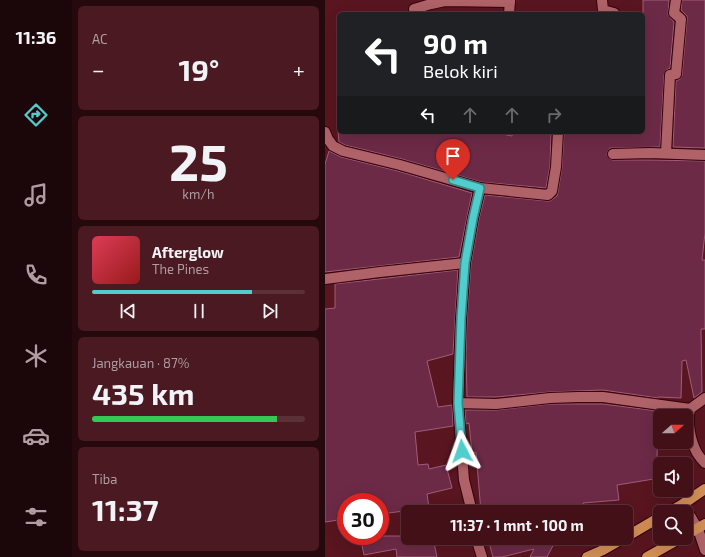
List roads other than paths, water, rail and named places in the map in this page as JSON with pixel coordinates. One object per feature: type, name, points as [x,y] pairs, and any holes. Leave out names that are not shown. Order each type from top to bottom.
[{"type":"main road","points":[[683,504],[705,488]]},
{"type":"main road","points":[[633,532],[653,521]]},
{"type":"main road","points":[[693,532],[702,526]]},
{"type":"main road","points":[[587,557],[611,545]]},
{"type":"main road","points":[[647,557],[668,545]]},
{"type":"street","points":[[602,0],[603,10],[610,12]]},
{"type":"street","points":[[666,153],[670,75],[676,74],[681,19],[674,13],[676,0]]},
{"type":"street","points":[[414,9],[445,1],[510,1],[509,12]]},
{"type":"street","points":[[325,132],[328,140],[333,146],[343,151],[400,165],[480,188],[548,195],[552,192],[556,167],[558,134]]},
{"type":"street","points":[[613,154],[666,153],[705,155]]},
{"type":"street","points":[[470,505],[464,480],[458,403],[465,263],[480,188]]},
{"type":"street","points":[[325,279],[465,263]]},
{"type":"street","points":[[458,403],[496,404],[550,398],[603,397],[690,408],[705,398]]},
{"type":"street","points":[[690,408],[688,416],[691,440],[697,454],[705,463]]},
{"type":"street","points":[[683,504],[702,526],[705,550]]},
{"type":"street","points":[[478,545],[482,557]]}]
